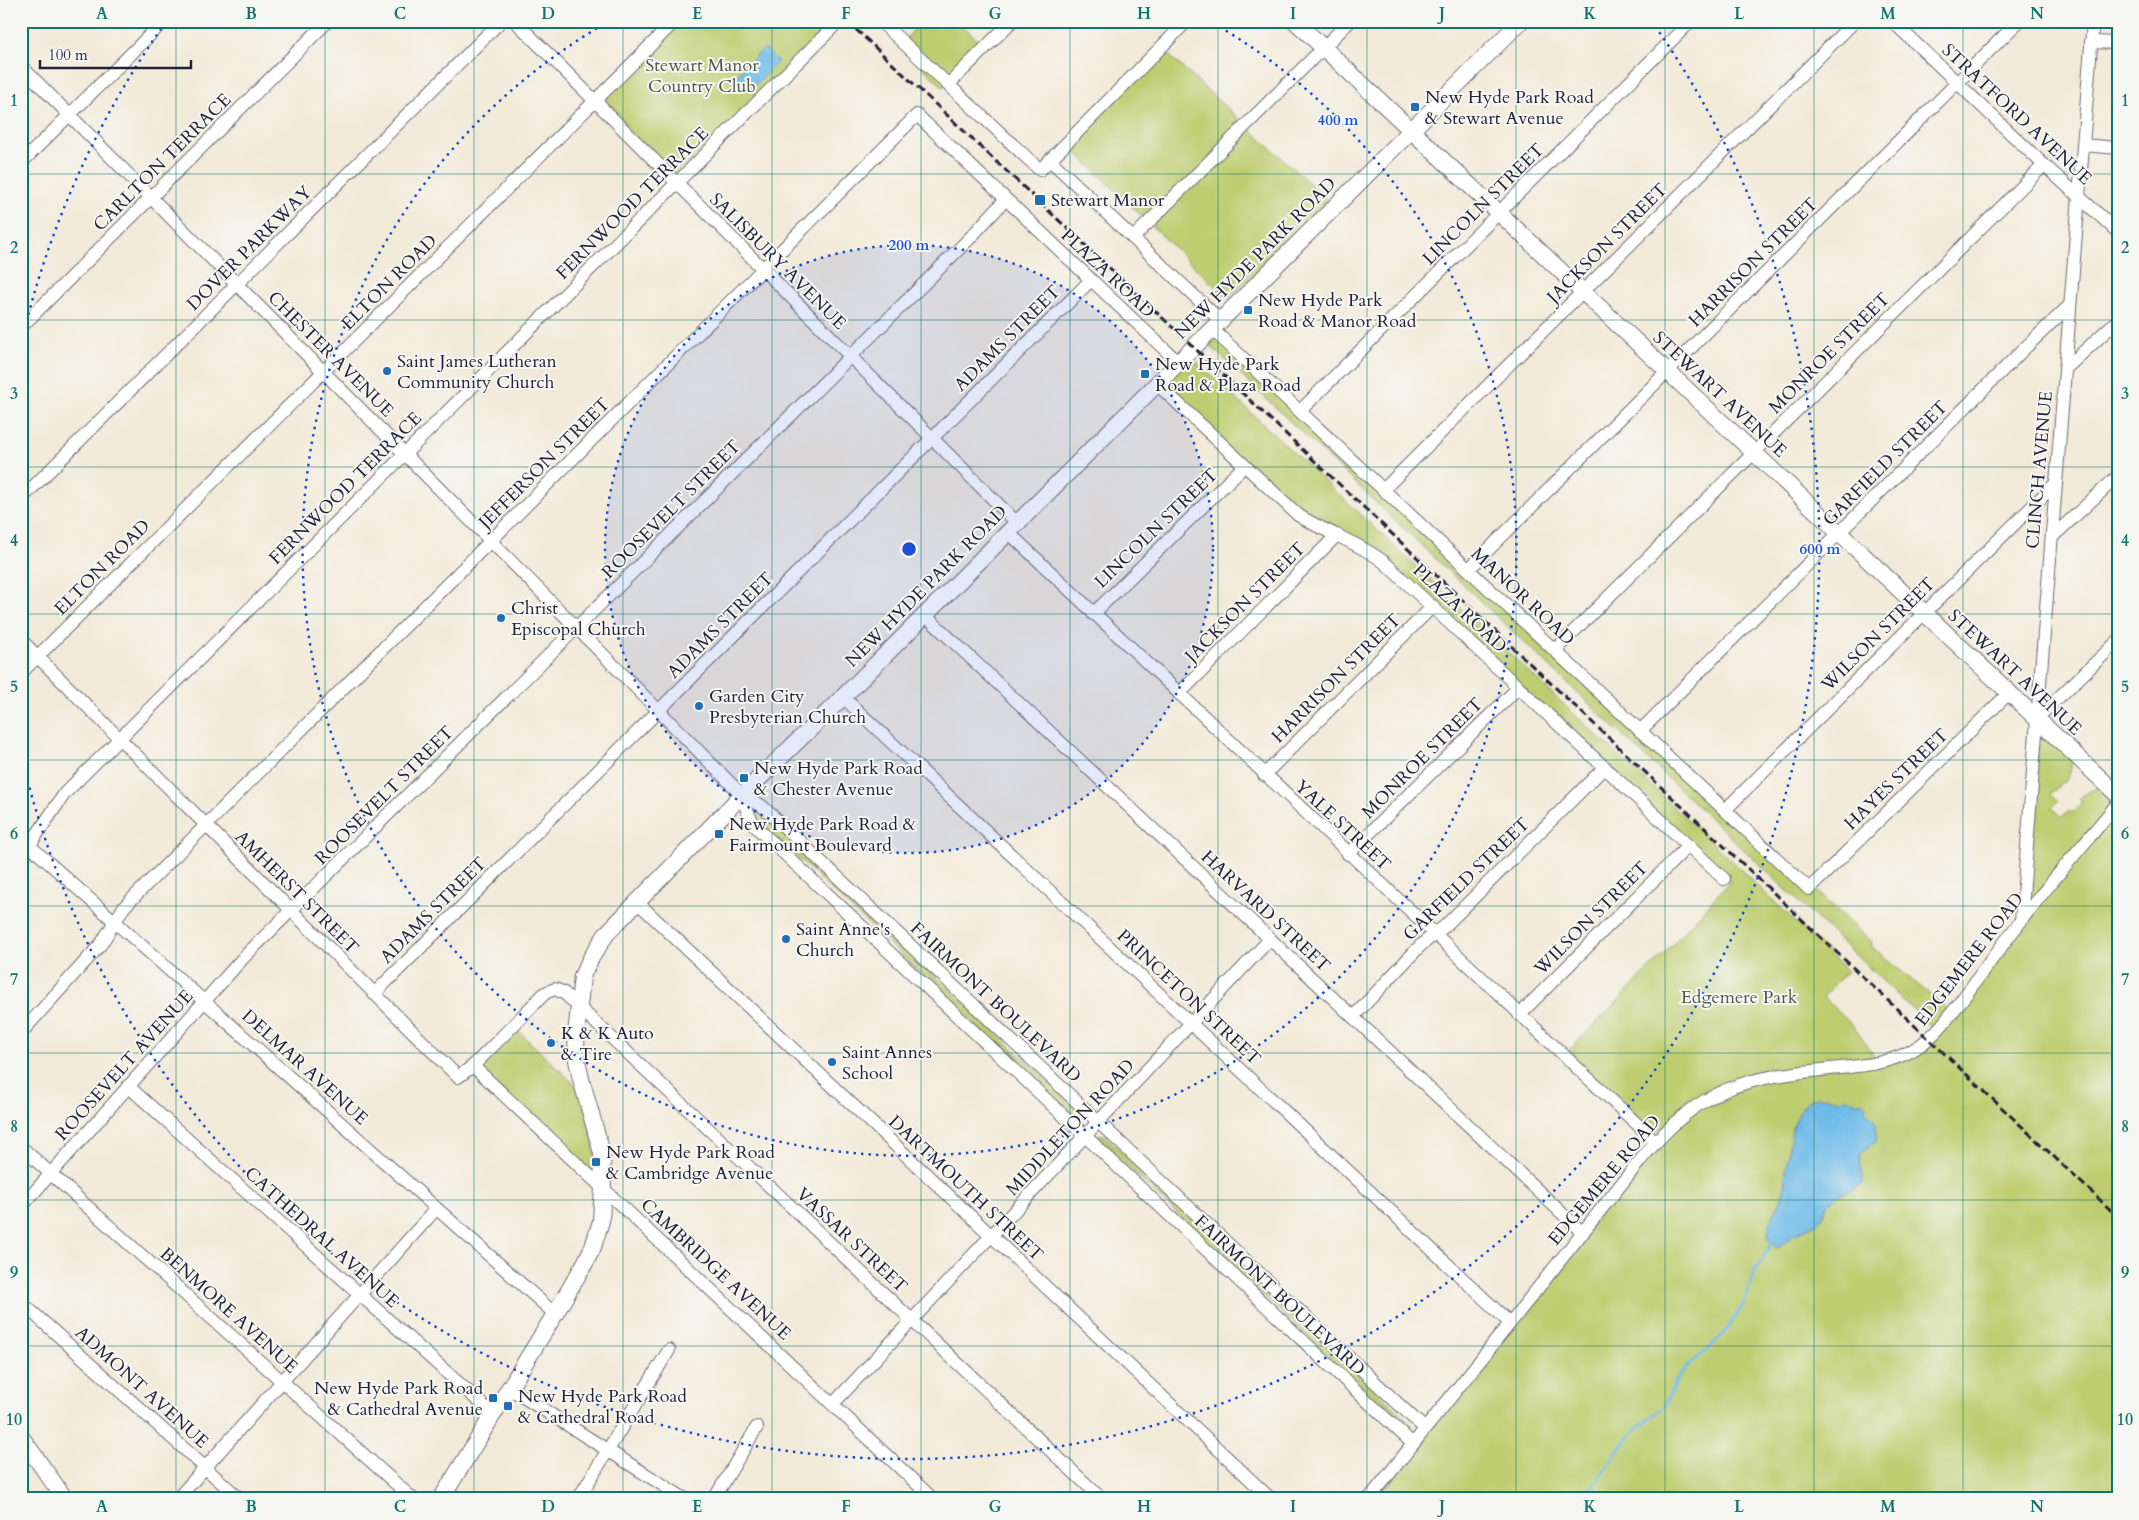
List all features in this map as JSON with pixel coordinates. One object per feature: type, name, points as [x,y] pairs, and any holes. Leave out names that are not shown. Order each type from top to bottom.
[{"type":"main road","name":"STEWART AVENUE","points":[[1295,21],[2118,796]]},
{"type":"main road","name":"NEW HYDE PARK ROAD","points":[[441,1499],[555,1314],[593,1247],[600,1221],[603,1187],[600,1142],[577,1060],[576,1036],[582,976],[607,933],[742,795],[843,697],[1521,21]]},
{"type":"main road","points":[[24,1447],[66,1499]]},
{"type":"street","points":[[21,163],[164,21]]},
{"type":"street","name":"CARLTON TERRACE","points":[[21,327],[328,21]]},
{"type":"street","name":"DOVER PARKWAY","points":[[21,500],[501,21]]},
{"type":"street","name":"SALISBURY AVENUE","points":[[516,21],[931,439],[1012,528]]},
{"type":"street","name":"ELTON ROAD","points":[[21,673],[675,21]]},
{"type":"street","points":[[880,21],[1040,170],[1187,21]]},
{"type":"street","points":[[948,85],[1012,21]]},
{"type":"street","points":[[1133,238],[1350,21]]},
{"type":"street","name":"LINCOLN STREET","points":[[1300,411],[1691,21]]},
{"type":"street","name":"JACKSON STREET","points":[[1384,489],[1855,21]]},
{"type":"street","name":"STRATFORD AVENUE","points":[[1892,21],[2044,165],[2118,232]]},
{"type":"street","name":"HARRISON STREET","points":[[1469,569],[2019,21]]},
{"type":"street","name":"CLINCH AVENUE","points":[[2021,921],[2093,21]]},
{"type":"street","name":"FERNWOOD TERRACE","points":[[21,858],[64,793],[833,27]]},
{"type":"street","points":[[2092,42],[2118,43]]},
{"type":"street","name":"CHESTER AVENUE","points":[[21,66],[742,795]]},
{"type":"street","name":"PLAZA ROAD","points":[[906,126],[917,115],[1178,362]]},
{"type":"street","name":"JEFFERSON STREET","points":[[21,1033],[101,944],[124,907],[906,126]]},
{"type":"street","points":[[2083,145],[2118,148]]},
{"type":"street","name":"MANOR ROAD","points":[[1050,160],[1133,238],[1300,411],[1808,889]]},
{"type":"street","name":"MONROE STREET","points":[[1554,650],[2044,165]]},
{"type":"street","name":"ROOSEVELT STREET","points":[[254,948],[1005,200]]},
{"type":"street","name":"ADAMS STREET","points":[[374,994],[1091,280]]},
{"type":"street","name":"GARFIELD STREET","points":[[1640,731],[2070,305]]},
{"type":"street","points":[[2065,369],[2118,320]]},
{"type":"street","name":"PLAZA ROAD","points":[[1157,384],[1298,515],[1317,527],[1374,554],[1433,606],[1724,879]]},
{"type":"street","name":"LINCOLN STREET","points":[[1093,614],[1244,466]]},
{"type":"street","points":[[2052,537],[2118,476]]},
{"type":"street","name":"WILSON STREET","points":[[1725,810],[2056,484]]},
{"type":"street","name":"YALE STREET","points":[[1012,528],[1093,614],[1656,1142]]},
{"type":"street","name":"JACKSON STREET","points":[[1179,694],[1337,535]]},
{"type":"street","name":"HARRISON STREET","points":[[1264,775],[1433,606]]},
{"type":"street","name":"HARVARD STREET","points":[[925,615],[1583,1233]]},
{"type":"street","points":[[21,640],[120,738]]},
{"type":"street","points":[[2036,719],[2118,641]]},
{"type":"street","name":"MONROE STREET","points":[[1348,854],[1519,686]]},
{"type":"street","name":"HAYES STREET","points":[[1808,889],[2009,693]]},
{"type":"street","name":"PRINCETON STREET","points":[[843,697],[1510,1323]]},
{"type":"street","name":"AMHERST STREET","points":[[120,738],[458,1077],[473,1066]]},
{"type":"street","name":"GARFIELD STREET","points":[[1353,1017],[1421,945],[1434,935],[1605,768]]},
{"type":"street","name":"FAIRMONT BOULEVARD","points":[[742,795],[762,806],[1424,1428]]},
{"type":"street","name":"FAIRMONT BOULEVARD","points":[[742,795],[755,826],[1413,1444]]},
{"type":"street","name":"EDGEMERE ROAD","points":[[1369,1499],[1424,1428],[1656,1142],[1693,1108],[1731,1087],[1775,1075],[1886,1061],[1908,1053],[1936,1032],[2021,921],[2118,803]]},
{"type":"street","name":"DELMAR AVENUE","points":[[30,846],[555,1314]]},
{"type":"street","name":"WILSON STREET","points":[[1519,1015],[1688,846]]},
{"type":"street","name":"DARTMOUTH STREET","points":[[637,902],[1271,1499]]},
{"type":"street","name":"MIDDLETON ROAD","points":[[833,1404],[1270,939]]},
{"type":"street","name":"ROOSEVELT AVENUE","points":[[21,1207],[254,948]]},
{"type":"street","name":"VASSAR STREET","points":[[473,1066],[545,993],[555,989],[564,993],[1102,1499]]},
{"type":"street","name":"CAMBRIDGE AVENUE","points":[[473,1066],[934,1499]]},
{"type":"street","name":"CATHEDRAL AVENUE","points":[[128,1086],[493,1414]]},
{"type":"street","name":"BENMORE AVENUE","points":[[21,1147],[413,1499]]},
{"type":"street","points":[[177,1499],[436,1208]]},
{"type":"street","name":"ADMONT AVENUE","points":[[21,1302],[240,1499]]},
{"type":"street","points":[[578,1499],[669,1350]]},
{"type":"street","points":[[509,1388],[684,1499]]},
{"type":"street","points":[[714,1499],[757,1427]]},
{"type":"green space","name":"Stewart Manor Country Club","points":[[679,21],[832,21],[675,178],[600,100]]},
{"type":"green space","points":[[922,21],[958,21],[983,45],[943,87],[900,45]]},
{"type":"green space","points":[[1163,50],[1329,201],[1228,299],[1069,146]]},
{"type":"green space","name":"Edgemere Park","points":[[1213,331],[1873,943],[1871,946],[1953,1014],[2022,921],[2039,726],[2071,756],[2070,774],[2064,783],[2062,782],[2051,794],[2058,801],[2052,807],[2062,817],[2069,811],[2072,813],[2083,802],[2079,799],[2087,792],[2103,786],[2117,799],[2111,808],[2118,814],[2118,1499],[1378,1499],[1656,1142],[1567,1053],[1666,952],[1730,881],[1376,554],[1302,518],[1158,386],[1189,355],[1847,971],[1823,997],[1854,1027],[1879,1063],[1914,1057],[1940,1035],[1204,340]]},
{"type":"green space","points":[[756,808],[1084,1115],[1083,1120],[1079,1122],[752,815],[751,810]]},
{"type":"green space","points":[[514,1027],[582,1091],[601,1181],[476,1066]]},
{"type":"green space","points":[[1099,1134],[1104,1135],[1413,1425],[1408,1430],[1404,1428],[1097,1138]]},
{"type":"water","points":[[764,48],[778,62],[750,90],[736,76]]},
{"type":"water","points":[[1825,1096],[1837,1100],[1848,1098],[1857,1103],[1862,1101],[1866,1105],[1865,1110],[1876,1124],[1876,1141],[1860,1153],[1862,1184],[1855,1189],[1836,1196],[1827,1205],[1823,1217],[1816,1224],[1793,1235],[1778,1248],[1771,1242],[1768,1233],[1782,1197],[1793,1128],[1805,1104],[1814,1098]]},
{"type":"waterway","points":[[1581,1499],[1640,1425],[1664,1407],[1679,1375],[1725,1333],[1744,1303],[1753,1274],[1773,1242]]},
{"type":"railway","points":[[847,21],[2118,1217]]},
{"type":"place","name":"New Hyde Park Road & Stewart Avenue","points":[[1415,107]]},
{"type":"place","name":"Stewart Manor","points":[[1040,200]]},
{"type":"place","name":"New Hyde Park Road & Manor Road","points":[[1248,310]]},
{"type":"place","name":"Saint James Lutheran Community Church","points":[[387,371]]},
{"type":"place","name":"New Hyde Park Road & Plaza Road","points":[[1145,374]]},
{"type":"place","name":"Christ Episcopal Church","points":[[501,618]]},
{"type":"place","name":"Garden City Presbyterian Church","points":[[699,706]]},
{"type":"place","name":"New Hyde Park Road & Chester Avenue","points":[[744,778]]},
{"type":"place","name":"New Hyde Park Road & Fairmount Boulevard","points":[[719,834]]},
{"type":"place","name":"Saint Anne's Church","points":[[786,939]]},
{"type":"place","name":"K & K Auto & Tire","points":[[551,1043]]},
{"type":"place","name":"Saint Annes School","points":[[832,1062]]},
{"type":"place","name":"New Hyde Park Road & Cambridge Avenue","points":[[596,1162]]},
{"type":"place","name":"New Hyde Park Road & Cathedral Avenue","points":[[493,1398]]},
{"type":"place","name":"New Hyde Park Road & Cathedral Road","points":[[508,1406]]}]
